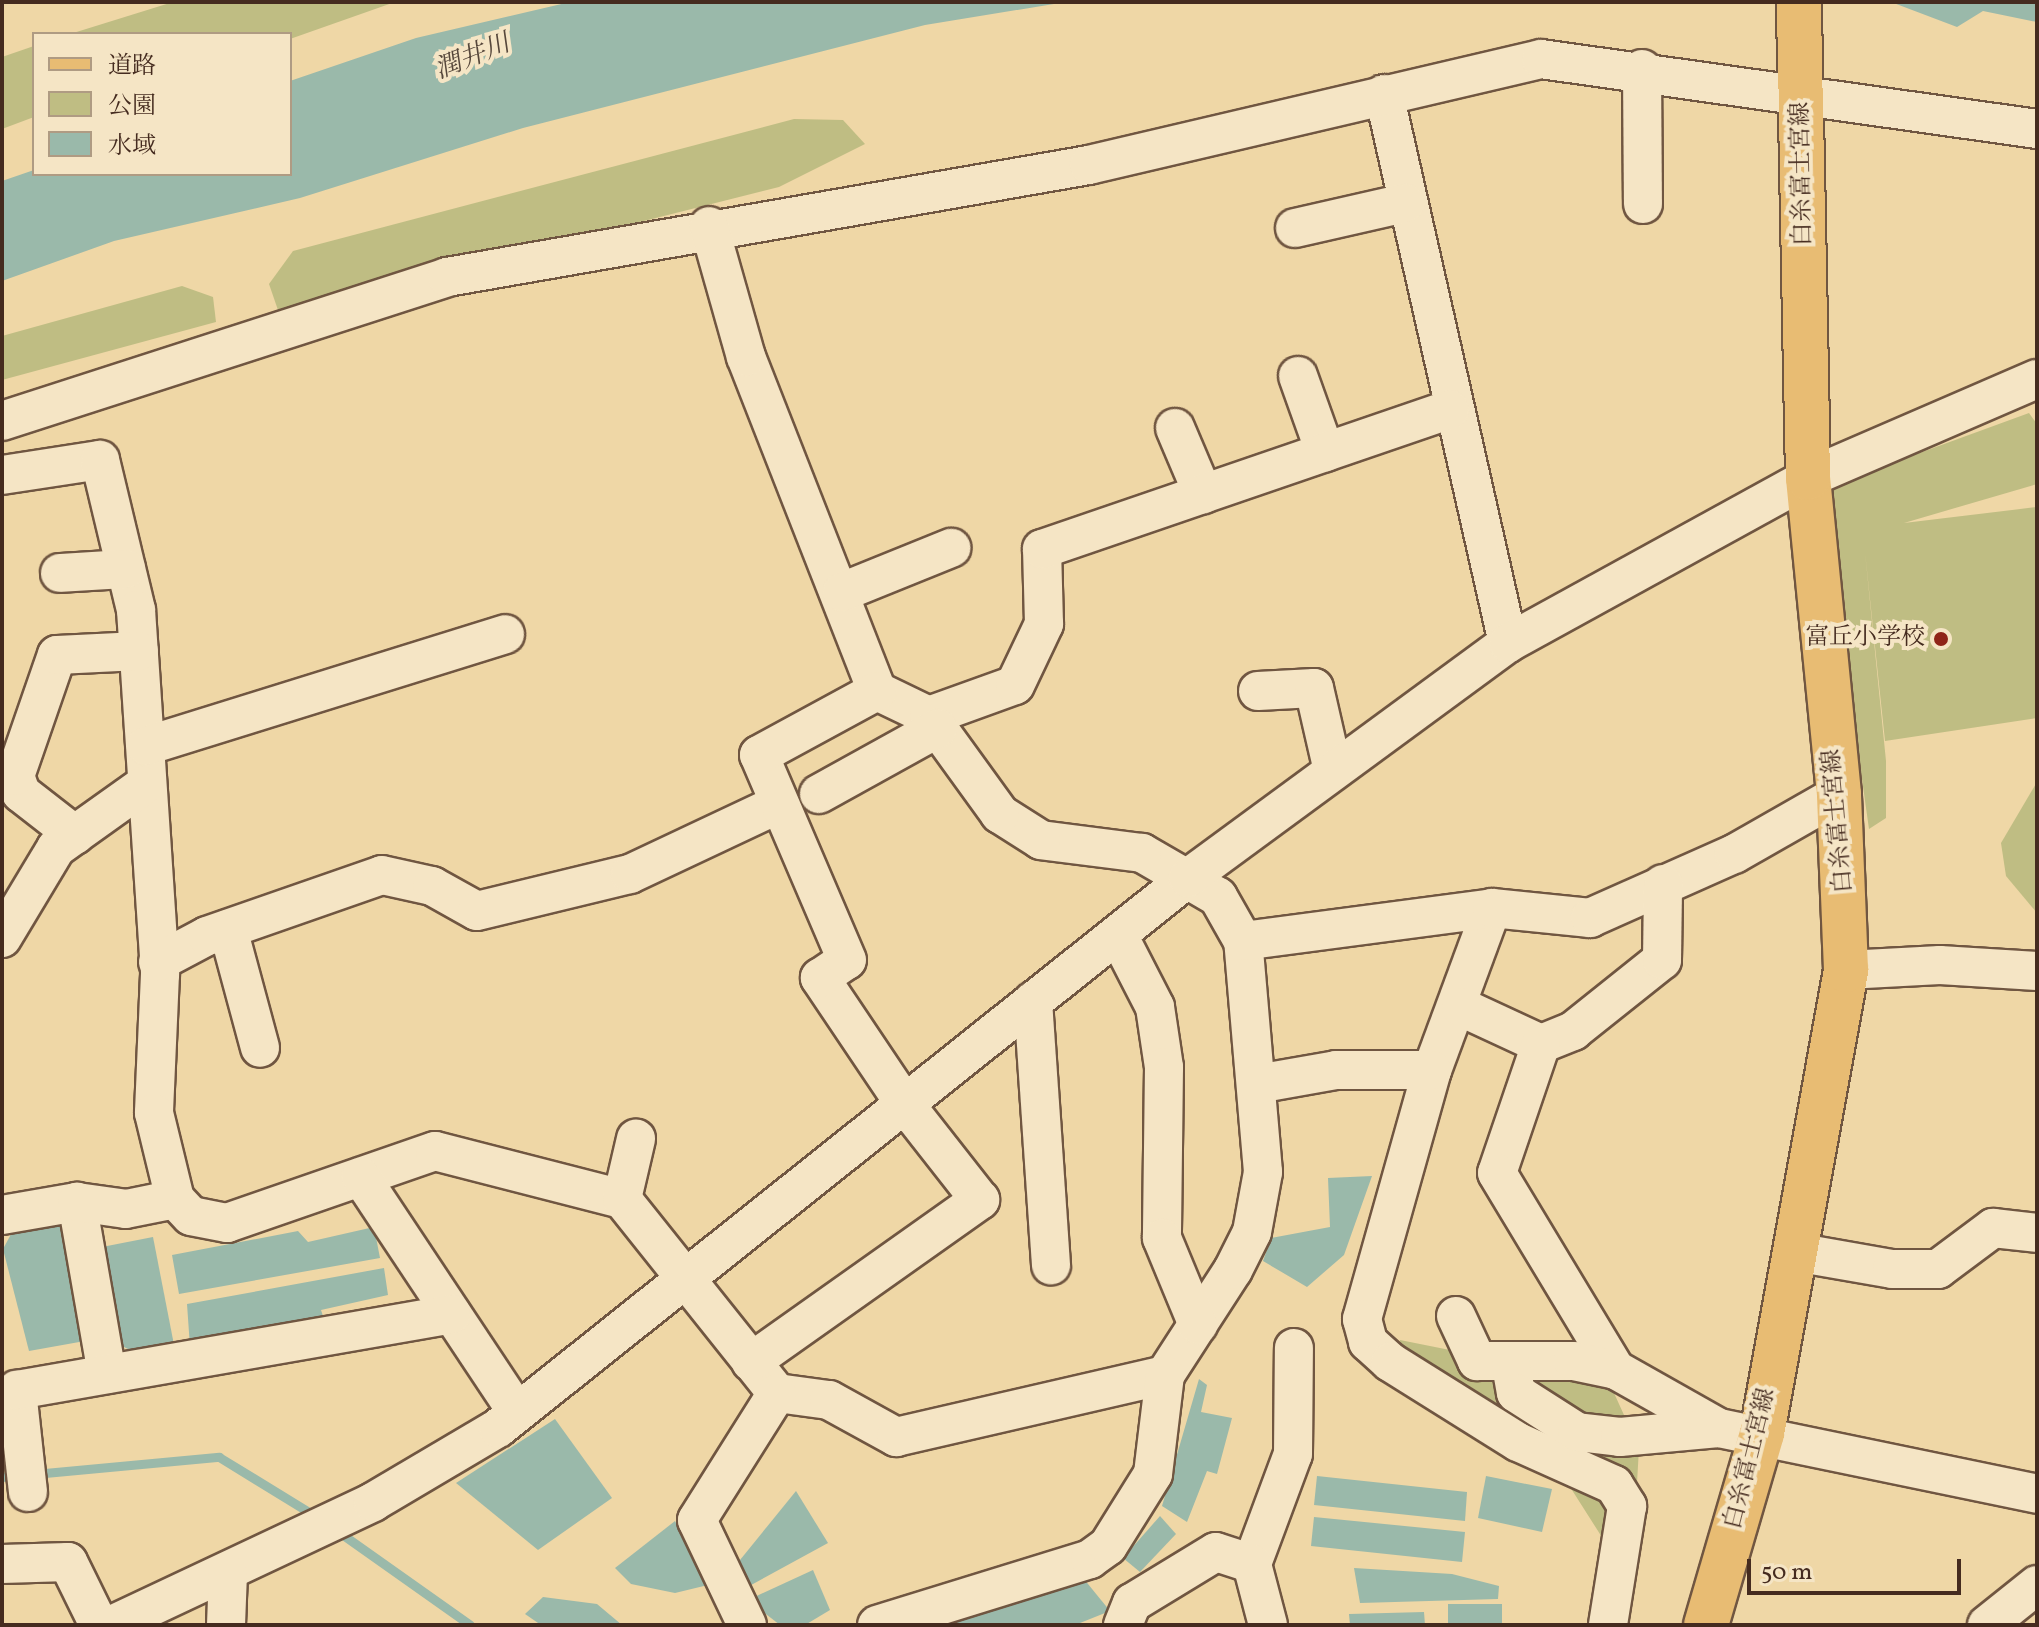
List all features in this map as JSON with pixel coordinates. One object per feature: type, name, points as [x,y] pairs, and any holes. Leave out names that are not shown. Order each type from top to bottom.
[{"type":"main road","name":"白糸富士宮線","points":[[1706,1625],[1762,1433],[1846,970],[1839,794],[1808,478],[1799,2]]},
{"type":"street","points":[[2,421],[447,277],[709,226],[1089,165],[1541,59],[1801,86],[2037,129]]},
{"type":"street","points":[[1642,69],[1643,204]]},
{"type":"street","points":[[1384,94],[1450,409],[1508,643]]},
{"type":"street","points":[[1295,228],[1405,203]]},
{"type":"street","points":[[709,226],[746,357],[842,592],[877,691],[934,722],[1000,814],[1041,840],[1142,853],[1218,897],[1243,941],[1263,1172],[1252,1232],[1165,1375],[1153,1474],[1108,1546],[1090,1559],[877,1625]]},
{"type":"street","points":[[1298,376],[1325,452]]},
{"type":"street","points":[[112,1625],[228,1574],[373,1502],[517,1412],[1188,878],[1508,643],[1808,478],[2037,379]]},
{"type":"street","points":[[819,794],[934,722],[1015,685],[1044,624],[1042,549],[1450,409]]},
{"type":"street","points":[[1175,428],[1203,494]]},
{"type":"street","points":[[2,475],[100,460],[126,569],[139,651],[146,746],[143,786],[158,962],[154,1113],[175,1199],[191,1216],[227,1223],[435,1151],[622,1199],[777,1393],[829,1400],[896,1437],[1165,1375]]},
{"type":"street","points":[[842,592],[951,548]]},
{"type":"street","points":[[60,573],[126,569]]},
{"type":"street","points":[[146,746],[505,634]]},
{"type":"street","points":[[75,835],[21,793],[15,776],[57,655],[139,651]]},
{"type":"street","points":[[1258,691],[1314,688],[1333,771]]},
{"type":"street","points":[[751,1362],[980,1200],[904,1103],[820,978],[847,960],[759,755],[877,691]]},
{"type":"street","points":[[2,938],[56,848],[143,786]]},
{"type":"street","points":[[1243,941],[1492,908],[1590,918],[1839,794]]},
{"type":"street","points":[[158,962],[228,929],[382,875],[432,886],[477,911],[630,874],[779,804]]},
{"type":"street","points":[[1461,1007],[1541,1044],[1573,1031],[1662,960],[1663,884]]},
{"type":"street","points":[[1492,908],[1461,1007],[1432,1070],[1362,1319],[1368,1342],[1518,1442],[1614,1485],[1627,1506],[1608,1625]]},
{"type":"street","points":[[228,929],[260,1048]]},
{"type":"street","points":[[1118,935],[1155,1007],[1164,1067],[1162,1238],[1198,1325]]},
{"type":"street","points":[[1846,970],[1940,965],[2037,971]]},
{"type":"street","points":[[1033,1001],[1051,1265]]},
{"type":"street","points":[[1541,1044],[1497,1173],[1616,1370]]},
{"type":"street","points":[[1257,1084],[1336,1070],[1432,1070]]},
{"type":"street","points":[[622,1199],[636,1139]]},
{"type":"street","points":[[361,1177],[517,1412]]},
{"type":"street","points":[[2,1215],[77,1202],[126,1209],[175,1199]]},
{"type":"street","points":[[77,1202],[107,1374]]},
{"type":"street","points":[[1795,1252],[1892,1269],[1938,1269],[1993,1228],[2037,1233]]},
{"type":"street","points":[[28,1492],[17,1390],[451,1314]]},
{"type":"street","points":[[1456,1316],[1477,1361],[1511,1365],[1573,1361],[1616,1370],[1719,1428]]},
{"type":"street","points":[[1268,1625],[1252,1564],[1293,1454],[1294,1348]]},
{"type":"street","points":[[1511,1365],[1516,1393],[1577,1432],[1620,1437],[1719,1428],[1762,1433],[1885,1468],[2037,1494]]},
{"type":"street","points":[[747,1625],[697,1520],[777,1393]]},
{"type":"street","points":[[1090,1559],[1128,1614],[1216,1552],[1252,1564]]},
{"type":"street","points":[[2,1564],[68,1562],[99,1625]]},
{"type":"street","points":[[226,1625],[228,1574]]},
{"type":"street","points":[[1987,1625],[2037,1585]]},
{"type":"green space","points":[[173,2],[395,2],[292,38],[292,32],[76,32]]},
{"type":"green space","points":[[32,47],[32,118],[2,129],[2,57]]},
{"type":"green space","points":[[794,119],[843,120],[865,144],[779,187],[279,313],[269,284],[293,251]]},
{"type":"green space","points":[[182,286],[213,297],[216,322],[2,380],[2,336]]},
{"type":"green space","points":[[2029,413],[2037,424],[2037,484],[1904,523],[2037,507],[2037,718],[1885,741],[1865,552],[1886,761],[1886,818],[1869,829],[1821,489]]},
{"type":"green space","points":[[2037,782],[2037,913],[2006,876],[2001,843]]},
{"type":"green space","points":[[1400,1340],[1609,1382],[1639,1448],[1629,1625],[1587,1625],[1619,1564],[1537,1435],[1407,1398]]},
{"type":"water","name":"潤井川","points":[[570,2],[1066,2],[925,25],[523,128],[300,198],[114,241],[2,281],[2,181],[32,171],[32,176],[292,176],[292,80],[416,38]]},
{"type":"water","points":[[1891,2],[2037,2],[2037,22],[1983,11],[1957,27]]},
{"type":"water","points":[[1372,1176],[1344,1255],[1307,1287],[1263,1261],[1271,1238],[1330,1227],[1328,1178]]},
{"type":"water","points":[[72,1215],[96,1339],[29,1351],[3,1249],[16,1225]]},
{"type":"water","points":[[374,1227],[380,1258],[179,1294],[172,1255],[298,1231],[308,1242]]},
{"type":"water","points":[[153,1237],[175,1350],[136,1353],[118,1344],[102,1247]]},
{"type":"water","points":[[384,1268],[388,1295],[321,1310],[325,1322],[190,1347],[187,1304]]},
{"type":"water","points":[[1199,1379],[1207,1385],[1201,1412],[1232,1418],[1217,1474],[1207,1471],[1187,1522],[1162,1506]]},
{"type":"water","points":[[555,1419],[612,1498],[538,1550],[456,1483]]},
{"type":"water","points":[[1317,1476],[1467,1492],[1465,1521],[1314,1505]]},
{"type":"water","points":[[1486,1476],[1552,1489],[1542,1532],[1478,1518]]},
{"type":"water","points":[[796,1491],[828,1543],[742,1590],[731,1571]]},
{"type":"water","points":[[1160,1516],[1176,1534],[1140,1572],[1123,1558]]},
{"type":"water","points":[[1314,1517],[1465,1532],[1462,1562],[1311,1546]]},
{"type":"water","points":[[675,1521],[708,1585],[675,1593],[631,1584],[615,1568]]},
{"type":"water","points":[[1354,1568],[1452,1574],[1499,1586],[1498,1599],[1360,1603]]},
{"type":"water","points":[[813,1570],[830,1610],[805,1625],[780,1625],[748,1600]]},
{"type":"water","points":[[1079,1573],[1110,1611],[1075,1625],[902,1625]]},
{"type":"water","points":[[543,1597],[597,1604],[622,1625],[541,1625],[525,1614]]},
{"type":"water","points":[[1448,1604],[1502,1604],[1502,1625],[1448,1625]]},
{"type":"water","points":[[1424,1612],[1425,1625],[1350,1625],[1349,1614]]},
{"type":"waterway","points":[[34,1474],[219,1457],[317,1517]]},
{"type":"waterway","points":[[2,1477],[19,1475]]},
{"type":"waterway","points":[[336,1530],[470,1625]]},
{"type":"place","name":"富丘小学校","points":[[1941,639]]}]
